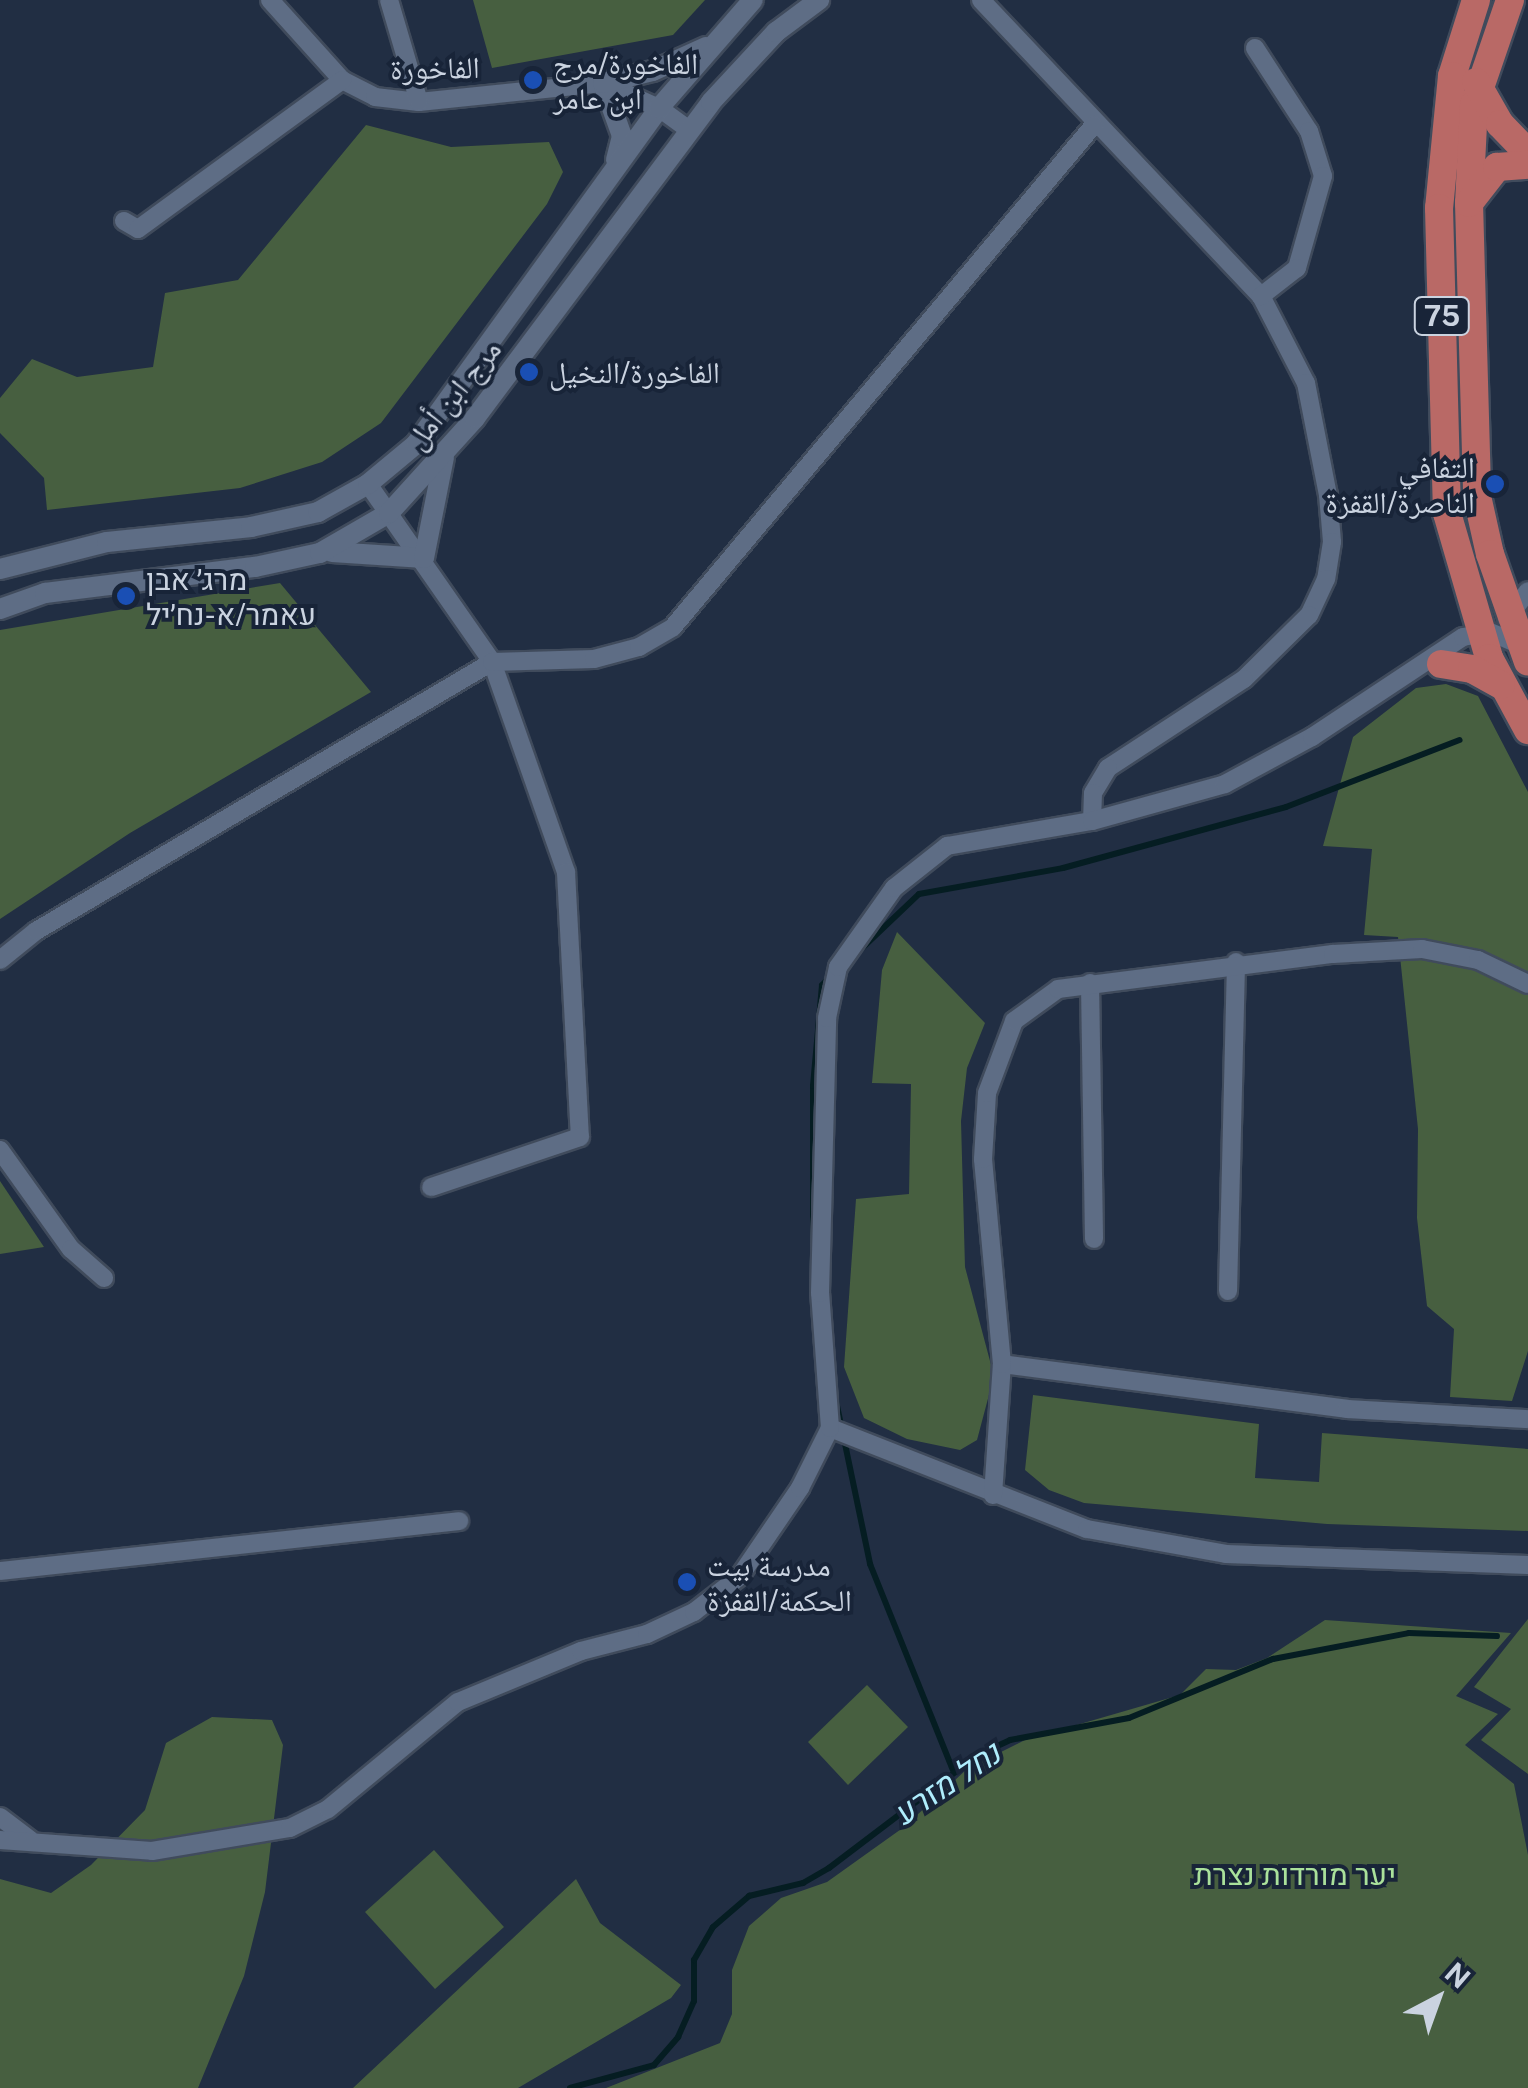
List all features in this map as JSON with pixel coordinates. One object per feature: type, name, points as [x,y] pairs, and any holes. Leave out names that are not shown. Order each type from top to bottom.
[{"type":"highway","name":"75","points":[[1510,0],[1478,87],[1469,203],[1477,496],[1507,628],[1502,685],[1525,730]]},
{"type":"highway","name":"75","points":[[1472,9],[1452,76],[1439,208],[1448,513],[1507,628]]},
{"type":"highway","points":[[1472,9],[1478,87],[1528,153]]},
{"type":"highway","points":[[1469,203],[1497,168],[1512,161],[1528,165]]},
{"type":"highway","points":[[1442,664],[1472,669],[1502,685]]},
{"type":"street","name":"الفاخورة","points":[[270,0],[342,80],[376,97],[419,102],[602,83],[659,108],[688,130]]},
{"type":"street","points":[[388,0],[419,102]]},
{"type":"street","name":"مرج ابن أمل","points":[[0,570],[107,542],[251,527],[318,512],[368,484],[416,444],[659,108],[753,0]]},
{"type":"street","name":"مرج ابن أمل","points":[[0,609],[44,593],[320,553],[388,513],[444,456],[688,130],[776,32],[819,0]]},
{"type":"street","points":[[981,0],[1260,296],[1306,383],[1322,448],[1332,542],[1326,579],[1309,615],[1274,654],[1108,768],[1094,793],[1092,821]]},
{"type":"street","points":[[614,168],[622,136],[602,83],[653,71],[712,44]]},
{"type":"street","points":[[1255,48],[1310,130],[1323,176],[1297,268],[1260,296]]},
{"type":"street","points":[[124,222],[138,229],[342,80]]},
{"type":"street","points":[[0,960],[36,932],[492,662],[594,660],[639,647],[692,612],[1094,124]]},
{"type":"street","points":[[424,558],[444,456]]},
{"type":"street","points":[[368,484],[424,558],[492,662],[566,872],[580,1137],[431,1186]]},
{"type":"street","points":[[320,553],[360,550],[424,558]]},
{"type":"street","points":[[1409,676],[1442,664],[1507,628]]},
{"type":"street","points":[[0,1840],[49,1847],[152,1850],[236,1841],[290,1828],[328,1809],[458,1702],[694,1612],[740,1576],[800,1488],[830,1428],[820,1293],[827,1018],[838,967],[894,888],[947,846],[1092,821],[1225,784],[1409,676],[1452,642],[1507,628]]},
{"type":"street","points":[[994,1495],[1002,1364],[983,1160],[987,1093],[1014,1022],[1049,994],[1090,983],[1236,962],[1422,949],[1478,960],[1528,984]]},
{"type":"street","points":[[1228,1292],[1236,962]]},
{"type":"street","points":[[1090,983],[1094,1238]]},
{"type":"street","points":[[0,1150],[71,1249],[104,1278]]},
{"type":"street","points":[[1002,1364],[1346,1408],[1528,1418]]},
{"type":"street","points":[[830,1428],[1087,1528],[1226,1554],[1528,1565]]},
{"type":"street","points":[[0,1572],[459,1521]]},
{"type":"street","points":[[0,1816],[25,1838],[49,1847]]},
{"type":"green space","points":[[473,0],[705,0],[673,35],[492,68]]},
{"type":"green space","points":[[366,125],[451,147],[549,142],[563,172],[547,204],[381,423],[322,462],[240,488],[47,510],[44,478],[0,433],[0,398],[32,359],[77,377],[153,367],[165,293],[238,280]]},
{"type":"green space","points":[[280,583],[371,692],[130,833],[0,919],[0,630]]},
{"type":"green space","points":[[1446,684],[1478,696],[1528,792],[1528,1351],[1512,1401],[1450,1397],[1454,1329],[1427,1306],[1417,1218],[1418,1129],[1398,937],[1364,935],[1372,849],[1323,846],[1353,737],[1416,688]]},
{"type":"green space","points":[[897,932],[985,1023],[967,1068],[961,1121],[965,1267],[994,1376],[977,1440],[960,1450],[907,1439],[864,1418],[844,1367],[856,1199],[909,1194],[911,1084],[872,1083],[882,970]]},
{"type":"green space","points":[[0,1181],[44,1247],[0,1254]]},
{"type":"green space","points":[[1033,1395],[1259,1424],[1255,1478],[1319,1482],[1322,1433],[1528,1449],[1528,1531],[1327,1524],[1084,1503],[1049,1490],[1025,1470]]},
{"type":"green space","points":[[1528,1619],[1528,1774],[1481,1740],[1511,1709],[1474,1687]]},
{"type":"green space","name":"יער מורדות נצרת","points":[[1325,1620],[1511,1633],[1456,1696],[1498,1714],[1465,1745],[1514,1784],[1528,1855],[1528,2088],[606,2088],[720,2043],[732,2014],[732,1970],[749,1926],[781,1898],[827,1882],[904,1827],[967,1769],[1025,1740],[1180,1695],[1206,1669],[1236,1670],[1267,1658]]},
{"type":"green space","points":[[867,1685],[908,1727],[848,1785],[808,1742]]},
{"type":"green space","points":[[212,1717],[272,1720],[283,1745],[265,1892],[244,1976],[198,2088],[0,2088],[0,1879],[51,1893],[91,1865],[145,1810],[166,1743]]},
{"type":"green space","points":[[434,1850],[504,1927],[435,1989],[365,1912]]},
{"type":"green space","points":[[576,1879],[600,1923],[681,1985],[671,1998],[518,2088],[353,2088]]},
{"type":"waterway","points":[[858,952],[919,894],[1063,868],[1286,807],[1460,740]]},
{"type":"waterway","points":[[813,1286],[813,1086],[822,985],[830,977]]},
{"type":"waterway","points":[[835,1396],[870,1564],[953,1770]]},
{"type":"waterway","name":"נחל מזרע","points":[[570,2088],[654,2065],[678,2037],[694,2001],[694,1960],[713,1927],[749,1896],[803,1883],[829,1868],[978,1755],[1010,1740],[1129,1718],[1273,1659],[1409,1633],[1497,1636]]},
{"type":"place","name":"الفاخورة/مرج ابن عامر","points":[[533,80]]},
{"type":"place","name":"الفاخورة/النخيل","points":[[529,372]]},
{"type":"place","name":"التفافي الناصرة/القفزة","points":[[1495,484]]},
{"type":"place","name":"מרג׳ אבן עאמר/א-נח׳יל","points":[[126,596]]},
{"type":"place","name":"مدرسة بيت الحكمة/القفزة","points":[[687,1582]]}]
